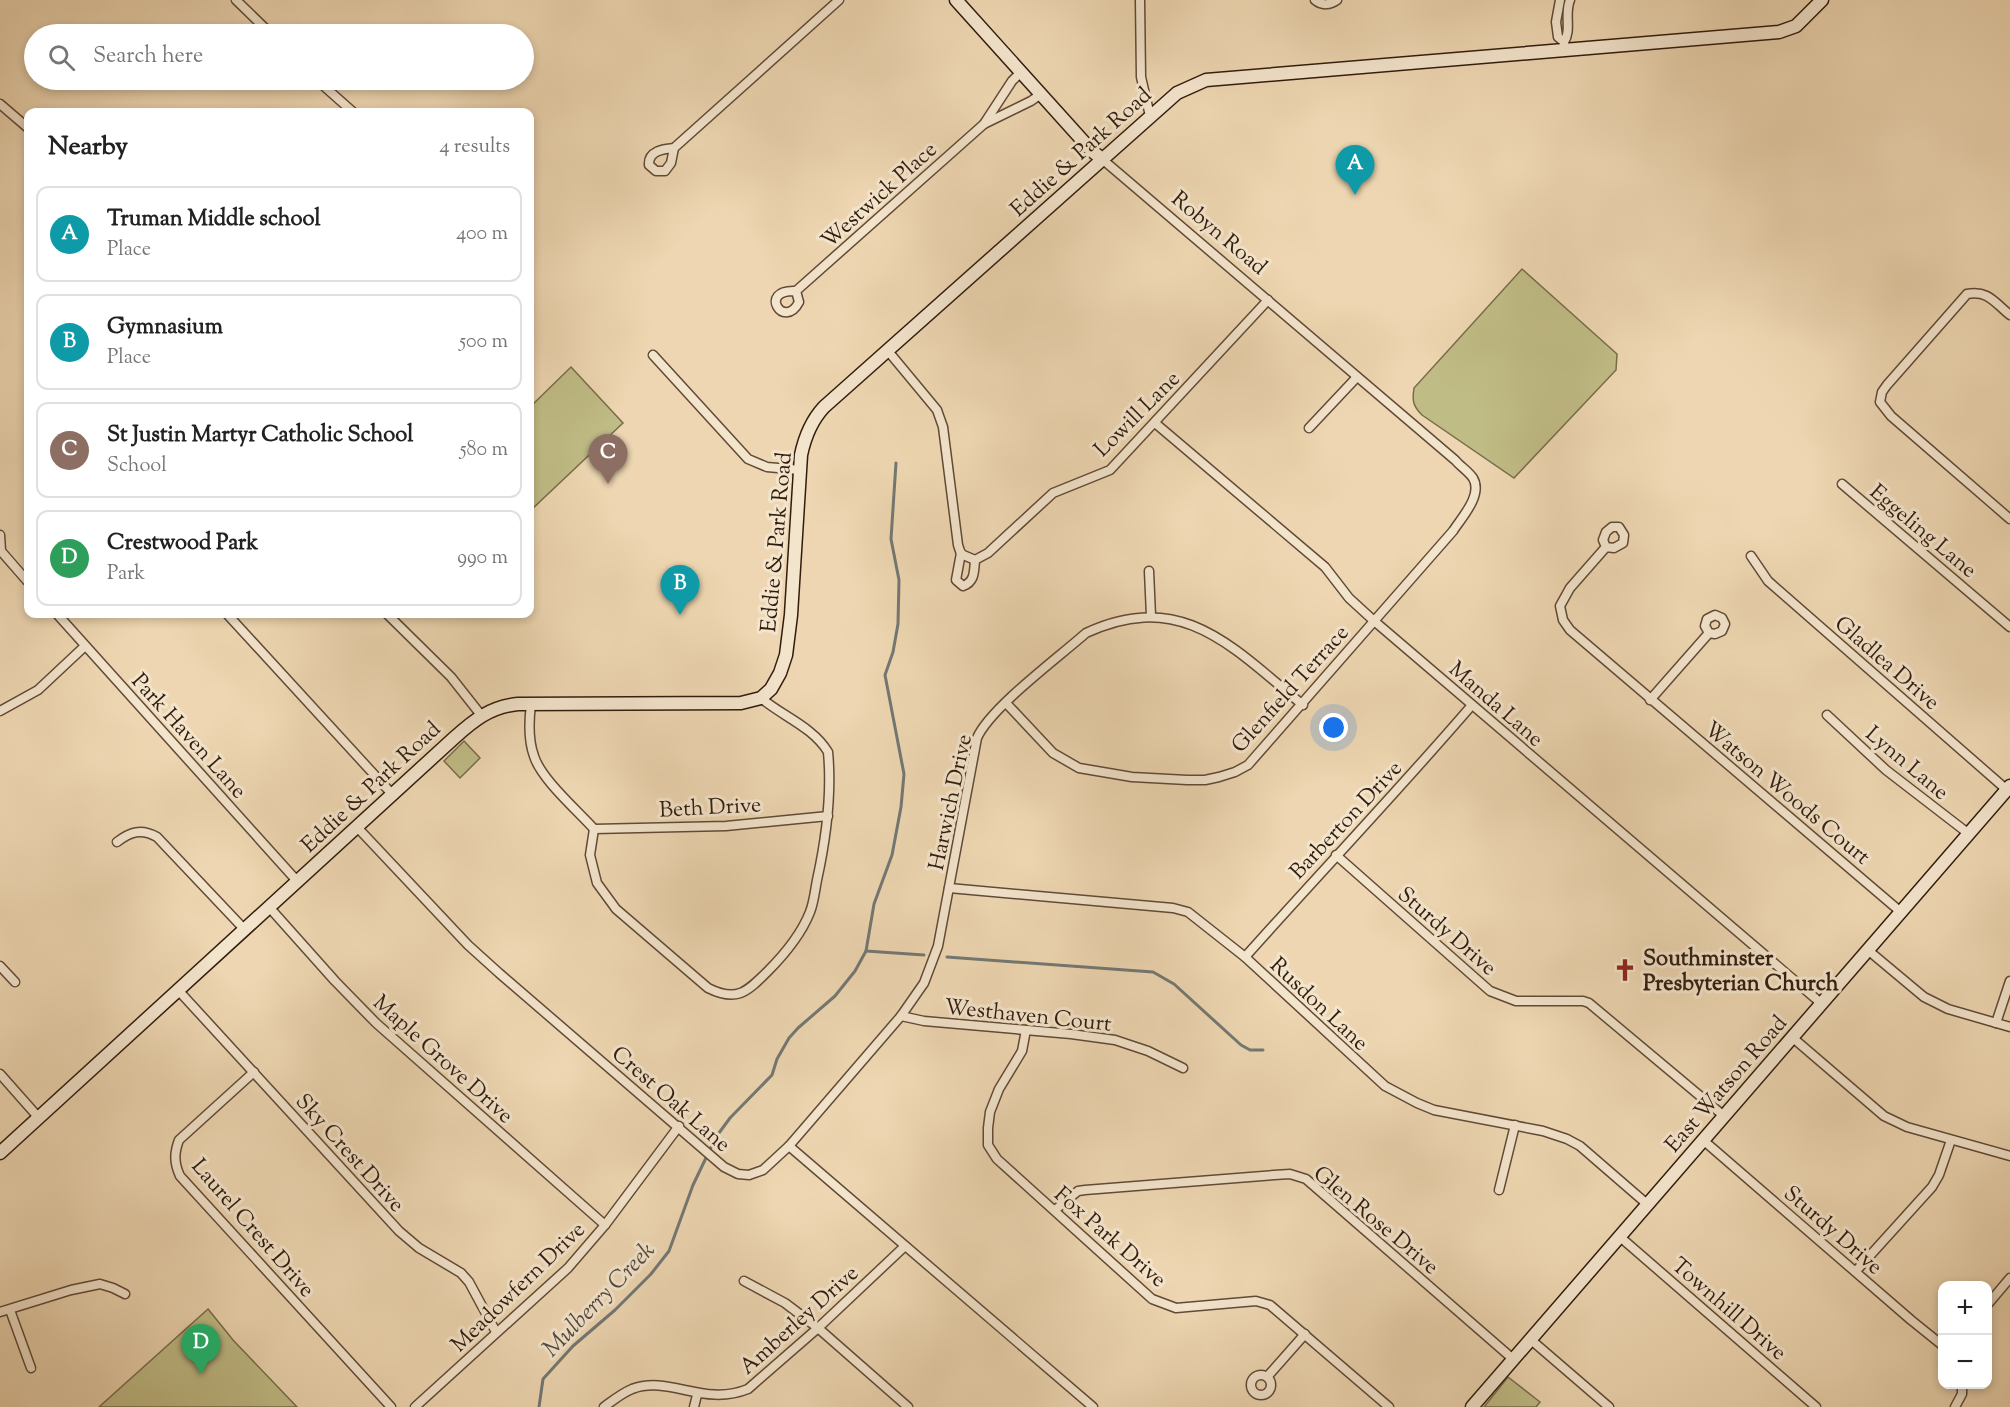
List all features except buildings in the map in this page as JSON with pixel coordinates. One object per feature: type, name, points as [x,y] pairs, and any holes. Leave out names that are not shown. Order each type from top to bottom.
[{"type":"street","points":[[236,0],[261,24]]},
{"type":"street","points":[[674,148],[839,0]]},
{"type":"street","name":"Robyn Road","points":[[956,0],[1092,151],[1455,460],[1474,479]]},
{"type":"street","points":[[1140,0],[1141,77],[1150,116]]},
{"type":"street","points":[[1315,0],[1327,4],[1337,0]]},
{"type":"street","points":[[1560,0],[1556,22],[1558,38],[1564,46]]},
{"type":"street","points":[[1564,46],[1568,36],[1567,12],[1570,0]]},
{"type":"street","name":"Eddie & Park Road","points":[[0,1153],[480,715],[501,706],[531,704],[735,704],[761,698],[771,689],[786,655],[791,615],[800,470],[806,437],[818,414],[1177,93],[1206,80],[1564,46],[1779,32],[1796,26],[1822,0]]},
{"type":"street","name":"Westwick Place","points":[[984,124],[1011,81],[1021,72]]},
{"type":"street","points":[[328,90],[348,108]]},
{"type":"street","name":"Westwick Place","points":[[796,291],[984,124],[1030,102],[1041,94]]},
{"type":"street","points":[[0,104],[24,125]]},
{"type":"street","points":[[2010,315],[1985,294],[1980,292],[1967,294],[1887,385],[1880,402],[1891,416],[2010,519]]},
{"type":"street","name":"Lowill Lane","points":[[975,560],[988,553],[1053,493],[1110,470],[1268,300]]},
{"type":"street","points":[[888,351],[937,410],[943,427],[958,545],[966,558],[975,560],[973,576],[970,582],[963,586],[956,580],[961,553]]},
{"type":"street","points":[[653,355],[748,459],[767,467],[800,470]]},
{"type":"street","points":[[1310,428],[1357,377]]},
{"type":"street","name":"Manda Lane","points":[[1155,423],[1325,567],[1349,598],[1373,620],[1822,1004]]},
{"type":"street","name":"Glenfield Terrace","points":[[1006,703],[1053,753],[1079,768],[1132,777],[1187,780],[1220,777],[1248,765],[1303,705],[1373,620],[1453,531],[1476,493],[1474,479]]},
{"type":"street","name":"Eggeling Lane","points":[[1842,484],[2010,627]]},
{"type":"street","points":[[0,535],[1,551],[24,577]]},
{"type":"street","name":"Watson Woods Court","points":[[1606,547],[1570,588],[1560,606],[1563,620],[1570,630],[1902,913]]},
{"type":"street","name":"Gladlea Drive","points":[[1751,556],[1768,581],[2009,788]]},
{"type":"street","points":[[1149,572],[1151,616]]},
{"type":"street","name":"Harwich Drive","points":[[789,1146],[901,1016],[924,983],[931,968],[938,946],[977,738],[981,730],[1006,703],[1086,633],[1102,626],[1151,616],[1196,626],[1226,642],[1303,705]]},
{"type":"street","name":"Park Haven Lane","points":[[61,618],[297,881]]},
{"type":"street","points":[[231,618],[392,794]]},
{"type":"street","points":[[391,618],[452,677],[480,715]]},
{"type":"street","points":[[1650,700],[1709,633]]},
{"type":"street","points":[[0,711],[38,690],[86,646]]},
{"type":"street","points":[[531,704],[529,725],[534,757],[550,781],[594,829],[591,855],[592,870],[597,883],[616,909],[708,988],[720,994],[739,995],[779,960],[811,911],[825,844],[828,816],[828,752],[824,744],[761,698]]},
{"type":"street","name":"Barberton Drive","points":[[1245,957],[1336,855],[1388,801],[1472,705]]},
{"type":"street","name":"Lynn Lane","points":[[1827,715],[1886,770],[1969,834]]},
{"type":"street","name":"East Watson Road","points":[[1472,1407],[2009,788]]},
{"type":"street","name":"Beth Drive","points":[[594,829],[726,826],[828,816]]},
{"type":"street","name":"Crest Oak Lane","points":[[356,826],[468,945],[724,1167],[738,1174],[763,1170],[789,1146]]},
{"type":"street","points":[[117,842],[129,833],[141,832],[157,837],[245,930]]},
{"type":"street","name":"Sturdy Drive","points":[[1336,855],[1490,991],[1516,1001],[1583,1001],[1589,1003],[1724,1116]]},
{"type":"street","name":"Rusdon Lane","points":[[950,888],[1173,908],[1188,912],[1210,932],[1245,957],[1385,1086],[1434,1110],[1544,1131],[1567,1138],[1580,1146],[1647,1204]]},
{"type":"street","name":"Maple Grove Drive","points":[[269,907],[376,1023],[605,1225]]},
{"type":"street","points":[[1869,951],[1924,997],[1948,1009],[2010,1027]]},
{"type":"street","points":[[0,966],[15,982]]},
{"type":"street","points":[[1996,1023],[2010,981]]},
{"type":"street","name":"Sky Crest Drive","points":[[178,990],[399,1231],[418,1248],[461,1273],[469,1282],[496,1332]]},
{"type":"street","name":"Westhaven Court","points":[[901,1016],[924,1021],[1115,1040],[1149,1052],[1183,1068]]},
{"type":"street","name":"Fox Park Drive","points":[[1026,1030],[1022,1051],[999,1089],[990,1112],[987,1128],[988,1145],[1008,1171],[1055,1210],[1152,1299],[1176,1308],[1256,1301],[1270,1305],[1389,1407]]},
{"type":"street","points":[[1793,1038],[1884,1116],[1907,1127],[2010,1156]]},
{"type":"street","name":"Laurel Crest Drive","points":[[254,1072],[178,1140],[175,1149],[176,1166],[180,1176],[391,1407]]},
{"type":"street","points":[[0,1074],[39,1118]]},
{"type":"street","points":[[1499,1190],[1515,1125]]},
{"type":"street","name":"Meadowfern Drive","points":[[415,1407],[568,1268],[605,1225],[679,1126]]},
{"type":"street","name":"Sturdy Drive","points":[[1703,1140],[1938,1342]]},
{"type":"street","points":[[1856,1271],[1932,1187],[1951,1140]]},
{"type":"street","points":[[789,1146],[1093,1407]]},
{"type":"street","name":"Glen Rose Drive","points":[[1055,1210],[1078,1191],[1085,1190],[1274,1174],[1298,1176],[1311,1183],[1513,1359]]},
{"type":"street","name":"Townhill Drive","points":[[1619,1236],[1816,1407]]},
{"type":"street","name":"Amberley Drive","points":[[604,1407],[631,1389],[642,1387],[662,1386],[697,1395],[723,1397],[747,1389],[818,1328],[905,1246]]},
{"type":"street","points":[[1992,1299],[2010,1278]]},
{"type":"street","points":[[744,1281],[785,1303],[818,1328],[908,1407]]},
{"type":"street","points":[[0,1312],[71,1290],[100,1284],[125,1294]]},
{"type":"street","points":[[10,1310],[31,1368]]},
{"type":"street","points":[[1267,1377],[1305,1334]]},
{"type":"street","points":[[1530,1339],[1609,1407]]},
{"type":"street","points":[[1955,1407],[1962,1394],[1962,1389]]},
{"type":"street","points":[[694,1407],[697,1395]]},
{"type":"shaded area","points":[[1522,269],[1617,354],[1616,370],[1514,478],[1422,415],[1415,406],[1413,396],[1414,388]]},
{"type":"shaded area","points":[[571,367],[623,423],[534,507],[534,403]]},
{"type":"shaded area","points":[[464,741],[480,758],[460,778],[444,761]]},
{"type":"shaded area","points":[[208,1309],[233,1340],[297,1407],[99,1407]]},
{"type":"shaded area","points":[[1508,1377],[1540,1402],[1536,1407],[1484,1407]]},
{"type":"waterway","name":"Mulberry Creek","points":[[539,1407],[543,1379],[573,1346],[615,1310],[651,1274],[669,1251],[693,1185],[716,1137],[730,1118],[772,1075],[777,1059],[789,1038],[835,996],[855,971],[866,951],[874,904],[892,855],[901,807],[904,774],[885,675],[893,652],[898,624],[899,580],[891,539],[896,463]]},
{"type":"waterway","points":[[866,951],[924,955]]},
{"type":"waterway","points":[[947,957],[1153,972],[1174,984],[1241,1045],[1250,1050],[1263,1050]]},
{"type":"place","name":"Truman Middle school","points":[[1355,195]]},
{"type":"place","name":"St Justin Martyr Catholic School","points":[[608,484]]},
{"type":"place","name":"Gymnasium","points":[[680,615]]},
{"type":"place","name":"Southminster Presbyterian Church","points":[[1625,970]]},
{"type":"place","name":"Crestwood Park","points":[[201,1374]]}]
